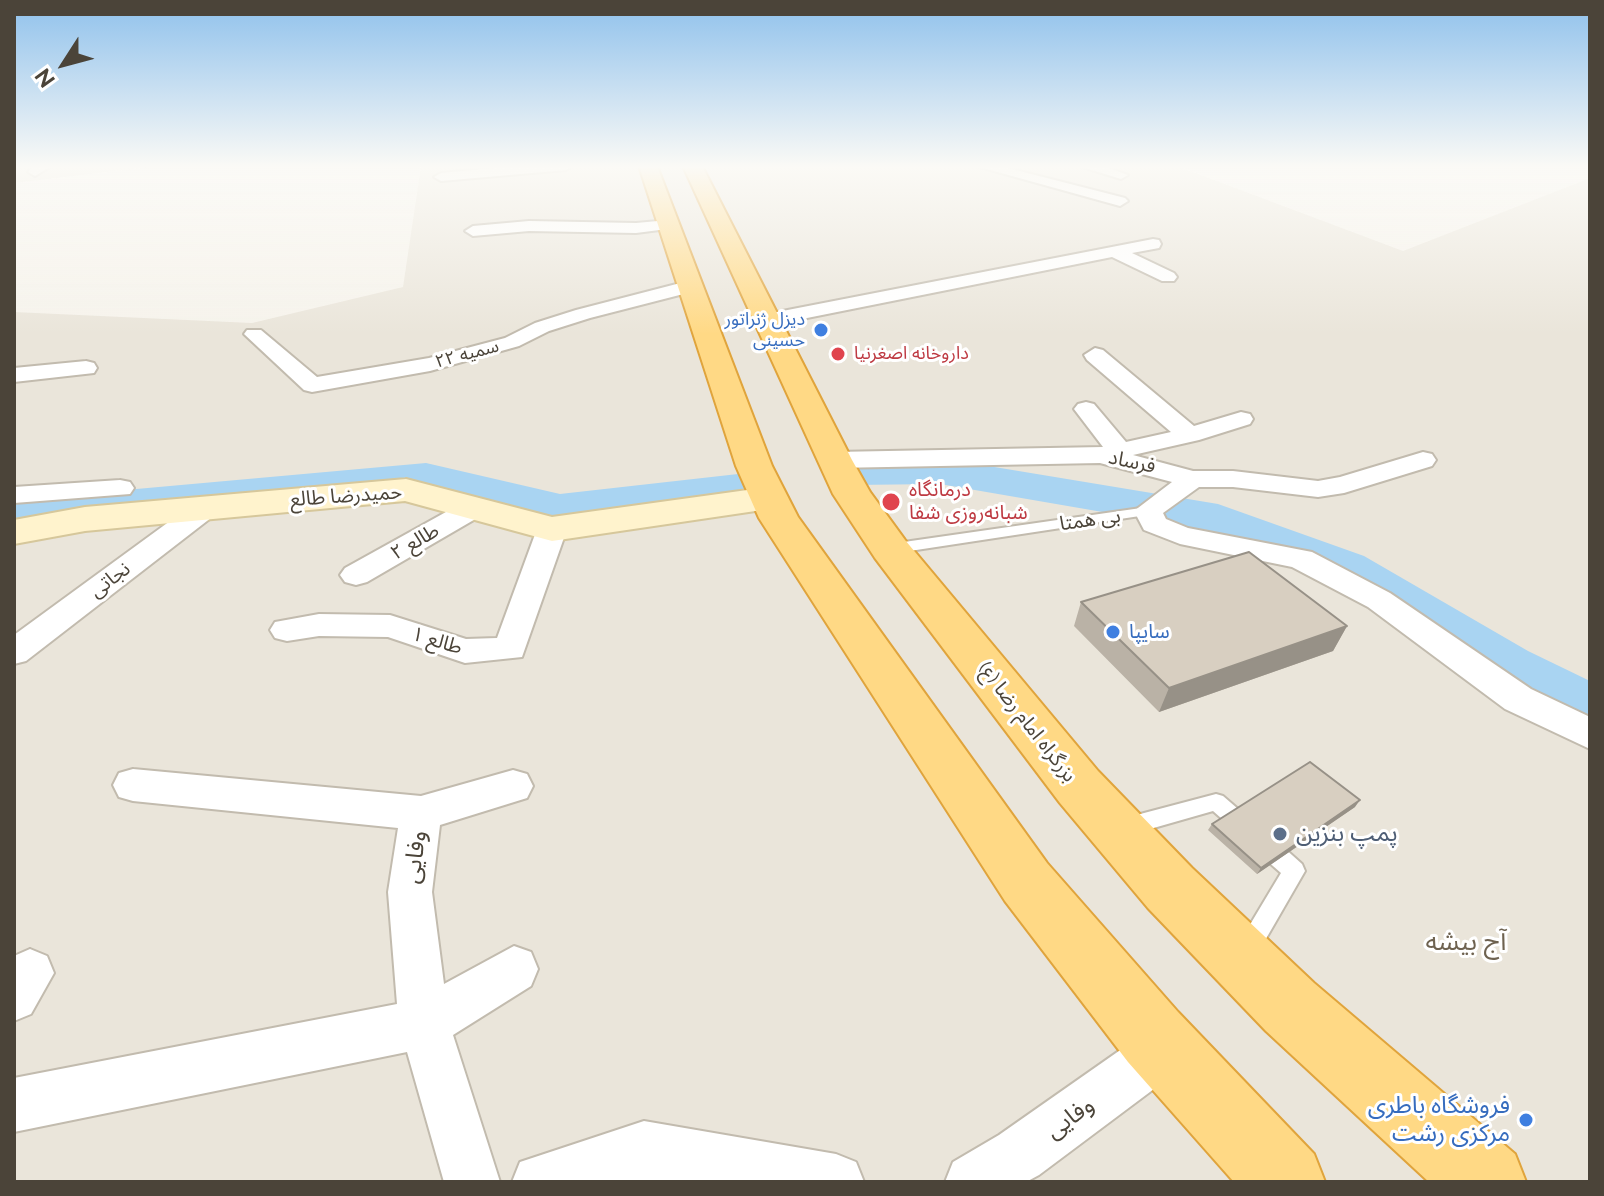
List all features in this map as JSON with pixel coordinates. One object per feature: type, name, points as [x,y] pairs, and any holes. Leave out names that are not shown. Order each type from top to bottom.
[{"type":"highway","points":[[668,222],[754,466],[769,498],[1006,854],[1096,970],[1164,1050],[1286,1182]]},
{"type":"highway","name":"بزرگراه امام رضا (ع)","points":[[719,222],[852,494],[890,549],[1079,787],[1241,960],[1364,1075],[1487,1182]]},
{"type":"main road","name":"حمیدرضا طالع","points":[[14,532],[85,519],[406,490],[552,529],[769,498]]},
{"type":"street","points":[[473,231],[529,226],[636,228],[669,225]]},
{"type":"street","points":[[767,320],[1153,244]]},
{"type":"street","points":[[1115,252],[1168,277]]},
{"type":"street","name":"سمیه ۲۲","points":[[254,334],[312,385],[430,364],[512,342],[542,327],[583,314],[692,286]]},
{"type":"street","points":[[1095,355],[1190,435]]},
{"type":"street","points":[[14,375],[86,368]]},
{"type":"street","points":[[1086,409],[1110,453],[1190,435],[1241,419]]},
{"type":"street","name":"فرساد","points":[[834,460],[1110,453],[1193,479],[1233,479],[1318,489],[1344,485],[1423,460]]},
{"type":"street","points":[[1193,479],[1150,509],[1154,524],[1180,535],[1301,559],[1379,600],[1518,699],[1590,734]]},
{"type":"street","points":[[14,495],[120,488]]},
{"type":"street","name":"نجاتی","points":[[14,652],[206,508]]},
{"type":"street","name":"طالع ۲","points":[[356,575],[474,508]]},
{"type":"street","name":"طالع ۱","points":[[287,630],[319,625],[390,626],[465,651],[510,649],[552,529]]},
{"type":"street","name":"وفایی","points":[[133,785],[421,813],[410,892],[424,1024],[472,1182]]},
{"type":"street","points":[[421,813],[513,786]]},
{"type":"street","points":[[14,1105],[424,1024],[514,969]]},
{"type":"street","name":"وفایی","points":[[973,1182],[1019,1155],[1164,1050]]},
{"type":"street","points":[[540,1182],[642,1165],[836,1182]]},
{"type":"lane","name":"بی همتا","points":[[890,549],[1150,509]]},
{"type":"lane","points":[[1116,830],[1216,802],[1294,871],[1241,960]]},
{"type":"shaded area","points":[[413,222],[1325,222],[1403,251],[1478,222],[1590,222],[1590,1182],[14,1182],[14,312],[252,323],[403,287]]},
{"type":"building","points":[[1249,552],[1347,626],[1169,688],[1081,602]]},
{"type":"building","points":[[1310,762],[1360,800],[1261,868],[1212,824]]},
{"type":"waterway","points":[[851,472],[940,471],[1218,518],[1346,567],[1508,665],[1590,707]]},
{"type":"waterway","points":[[14,514],[426,476],[560,508],[747,486]]},
{"type":"place","name":"دیزل ژنراتور حسینی","points":[[821,330]]},
{"type":"place","name":"داروخانه اصغرنیا","points":[[838,354]]},
{"type":"place","name":"درمانگاه شبانه‌روزی شفا","points":[[891,502]]},
{"type":"place","name":"سایپا","points":[[1113,632]]},
{"type":"place","name":"پمپ بنزین","points":[[1280,834]]},
{"type":"place","name":"فروشگاه باطری مرکزی رشت","points":[[1526,1120]]},
{"type":"district","name":"آج بیشه","points":[[1466,942]]}]
